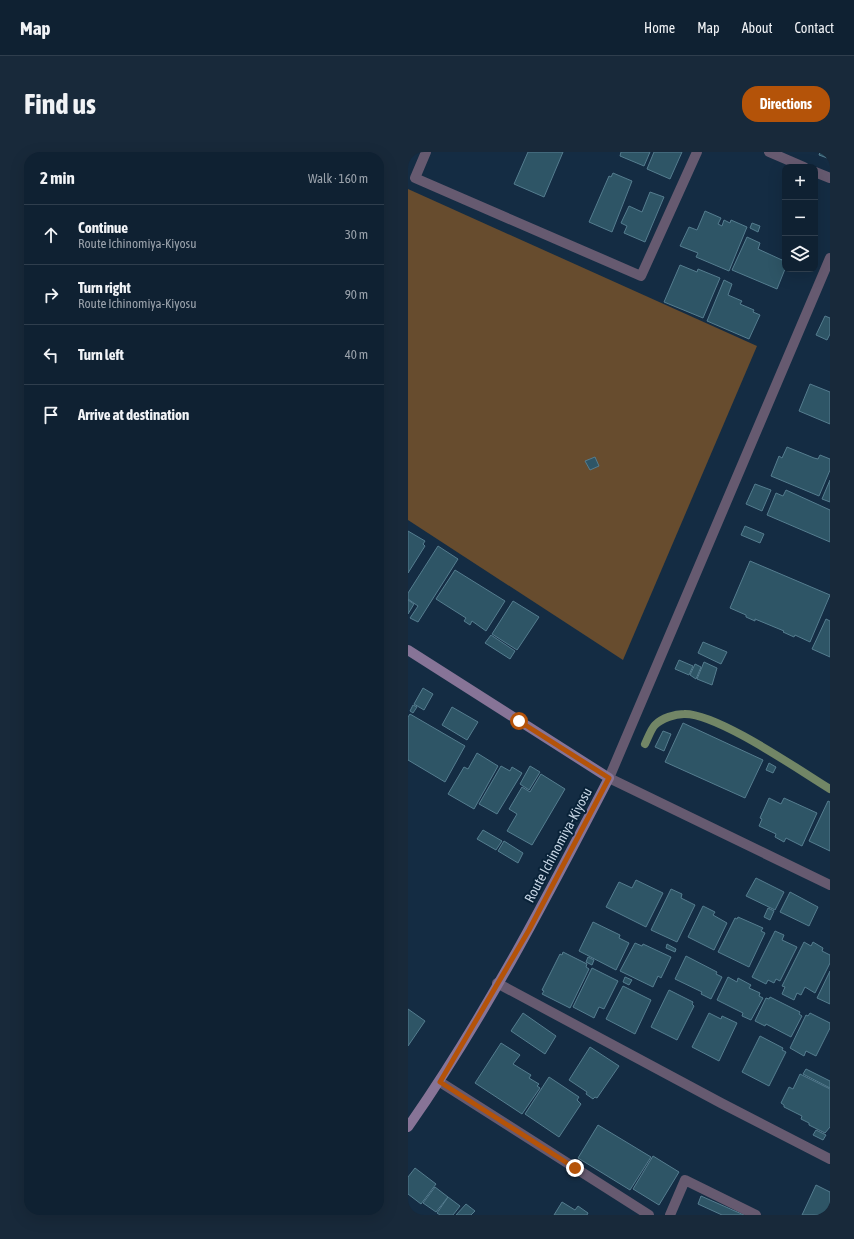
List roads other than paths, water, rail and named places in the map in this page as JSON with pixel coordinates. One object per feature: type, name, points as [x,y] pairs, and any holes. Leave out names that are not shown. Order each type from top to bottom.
[{"type":"main road","name":"Route Ichinomiya-Kiyosu","points":[[408,650],[609,778],[529,930],[440,1082],[408,1127]]},
{"type":"street","points":[[426,152],[415,178],[641,276],[697,152]]},
{"type":"street","points":[[769,152],[797,164]]},
{"type":"street","points":[[818,173],[830,178]]},
{"type":"street","points":[[829,883],[609,778],[830,258]]},
{"type":"street","points":[[497,983],[721,1103],[830,1159]]},
{"type":"street","points":[[440,1082],[649,1215]]},
{"type":"street","points":[[670,1215],[685,1180],[756,1215]]},
{"type":"waterway","points":[[645,744],[651,731],[661,720],[680,714],[698,716],[737,732],[830,789]]}]
